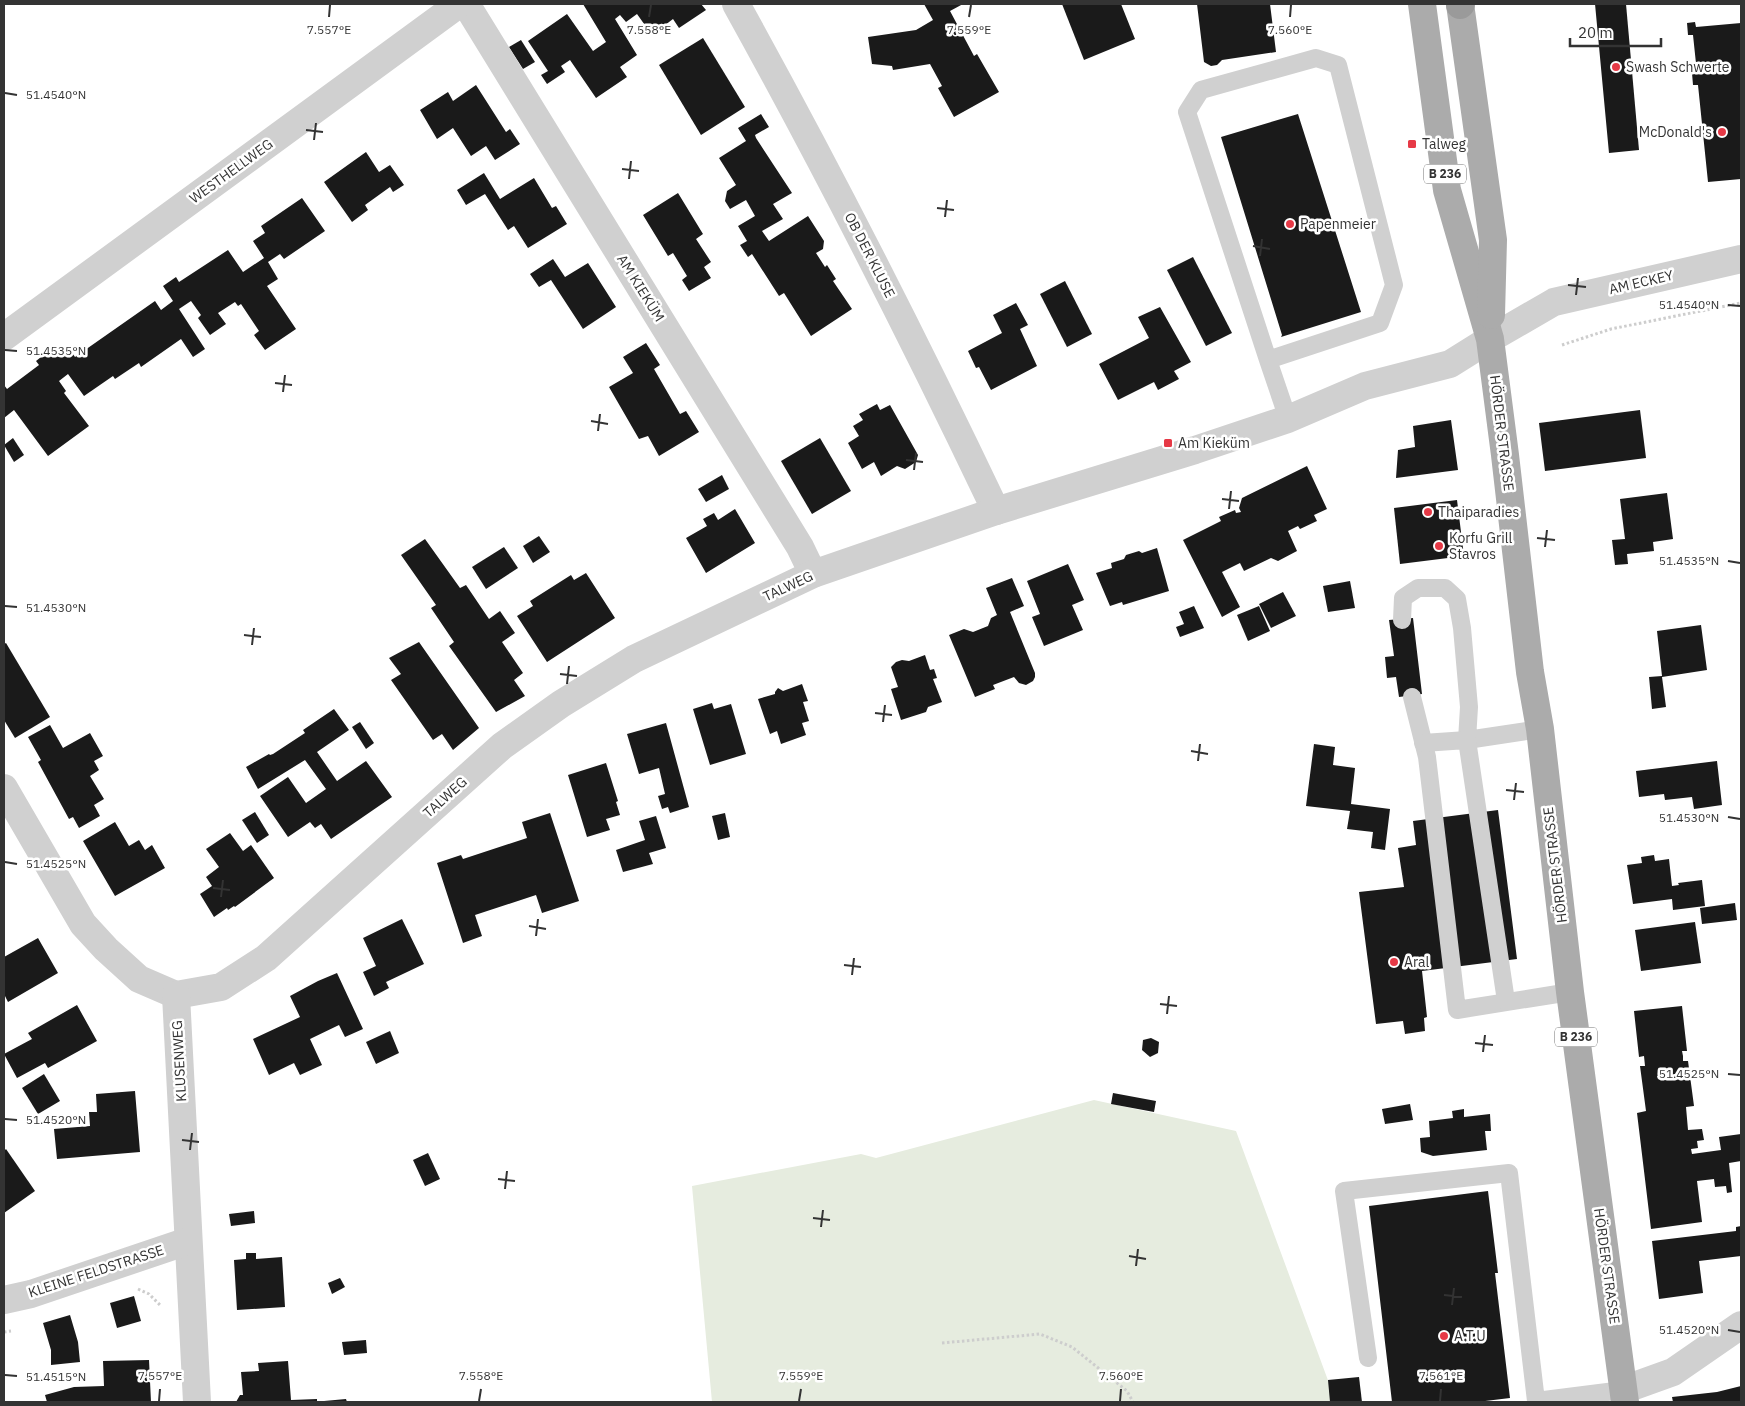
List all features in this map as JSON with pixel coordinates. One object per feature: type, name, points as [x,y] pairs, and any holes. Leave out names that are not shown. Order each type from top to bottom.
[{"type":"main road","name":"HÖRDER STRASSE","points":[[1422,4],[1447,190],[1490,339],[1530,672],[1540,729],[1570,992],[1624,1396]]},
{"type":"main road","name":"HÖRDER STRASSE","points":[[1460,4],[1493,240],[1490,339]]},
{"type":"street","name":"WESTHELLWEG","points":[[4,337],[459,4]]},
{"type":"street","name":"AM KIEKÜM","points":[[466,4],[800,547],[814,574]]},
{"type":"street","name":"OB DER KLUSE","points":[[736,4],[790,101],[922,356],[996,511]]},
{"type":"street","name":"AM ECKEY","points":[[1490,339],[1554,302],[1741,259]]},
{"type":"street","name":"TALWEG","points":[[176,995],[221,987],[266,958],[502,746],[561,704],[634,658],[814,574],[996,511],[1195,450],[1288,419],[1365,386],[1450,364],[1490,339]]},
{"type":"street","points":[[4,788],[83,924],[106,949],[140,979],[176,995]]},
{"type":"street","name":"KLUSENWEG","points":[[176,995],[197,1402]]},
{"type":"street","name":"KLEINE FELDSTRASSE","points":[[4,1300],[31,1294],[188,1242]]},
{"type":"street","points":[[1624,1396],[1673,1372],[1741,1325]]},
{"type":"lane","points":[[1268,360],[1380,323],[1394,285],[1338,65],[1316,58],[1200,90],[1187,112],[1268,360],[1288,419]]},
{"type":"lane","points":[[1402,620],[1403,598],[1418,588],[1445,588],[1456,598],[1462,628],[1469,707],[1467,740],[1506,1001]]},
{"type":"lane","points":[[1412,697],[1427,757],[1457,1010],[1570,992]]},
{"type":"lane","points":[[1423,743],[1467,740],[1540,729]]},
{"type":"lane","points":[[1368,1358],[1344,1191],[1509,1174],[1536,1401],[1624,1396]]},
{"type":"path","points":[[1562,345],[1611,329],[1741,303]]},
{"type":"path","points":[[130,1288],[149,1294],[162,1306],[171,1320],[193,1328]]},
{"type":"path","points":[[4,1332],[12,1330]]},
{"type":"path","points":[[942,1343],[1040,1334],[1072,1347],[1127,1391],[1133,1402]]},
{"type":"shaded area","points":[[1094,1100],[1236,1131],[1336,1402],[712,1402],[692,1186],[861,1154],[876,1158]]},
{"type":"building","points":[[583,4],[701,4],[706,10],[679,28],[673,19],[652,35],[637,14],[626,22],[620,15],[615,19],[637,55],[620,67],[627,77],[596,98],[570,60],[561,66],[565,72],[547,84],[541,75],[548,71],[528,41],[567,14],[593,51],[606,42]]},
{"type":"building","points":[[924,4],[963,4],[950,11],[974,56],[977,54],[999,92],[954,117],[938,88],[942,86],[930,64],[893,70],[892,66],[872,64],[868,37],[916,30],[933,20]]},
{"type":"building","points":[[1062,4],[1121,4],[1135,39],[1084,60]]},
{"type":"building","points":[[1197,4],[1270,4],[1276,52],[1222,60],[1217,65],[1211,66],[1204,62]]},
{"type":"building","points":[[1595,4],[1626,4],[1639,150],[1609,153]]},
{"type":"building","name":"McDonald's","points":[[1695,22],[1696,27],[1741,23],[1741,179],[1708,182],[1698,85],[1693,85],[1692,73],[1697,73],[1693,35],[1688,35],[1687,23]]},
{"type":"building","points":[[703,38],[745,107],[701,135],[659,65]]},
{"type":"building","points":[[521,40],[535,62],[523,69],[509,47]]},
{"type":"building","points":[[476,85],[506,132],[510,129],[520,144],[495,160],[486,146],[471,156],[453,128],[437,139],[420,110],[448,92],[453,101]]},
{"type":"building","points":[[761,114],[769,127],[755,135],[756,138],[792,193],[773,204],[783,219],[762,231],[769,241],[808,216],[824,241],[823,249],[816,253],[836,279],[833,281],[852,309],[811,336],[784,293],[779,296],[752,254],[748,257],[740,245],[747,241],[738,226],[755,216],[746,200],[730,209],[725,201],[727,191],[736,185],[719,158],[746,141],[738,128]]},
{"type":"building","name":"Papenmeier","points":[[1298,114],[1361,312],[1281,337],[1282,335],[1221,137]]},
{"type":"building","points":[[366,152],[379,172],[390,165],[404,185],[393,192],[390,187],[365,205],[368,210],[352,222],[324,182]]},
{"type":"building","points":[[484,173],[500,199],[534,178],[552,208],[556,206],[567,224],[528,248],[514,226],[508,230],[485,194],[466,205],[457,190]]},
{"type":"building","points":[[678,193],[703,234],[696,239],[711,262],[704,267],[711,278],[689,291],[682,280],[687,276],[673,253],[668,256],[643,215]]},
{"type":"building","points":[[302,198],[325,231],[284,259],[280,254],[268,262],[278,279],[267,286],[296,329],[265,350],[254,335],[259,331],[241,304],[238,306],[235,302],[218,313],[226,324],[210,335],[198,318],[201,315],[191,301],[179,309],[205,349],[193,357],[181,339],[141,367],[139,363],[115,379],[113,376],[84,396],[68,374],[59,381],[66,391],[64,393],[89,426],[48,456],[14,410],[4,418],[4,385],[7,389],[39,365],[36,361],[51,349],[56,356],[68,347],[75,357],[155,301],[161,310],[173,301],[163,286],[176,277],[179,282],[228,250],[243,272],[264,258],[253,241],[265,233],[261,226]]},
{"type":"building","points":[[1193,257],[1232,333],[1206,346],[1167,270]]},
{"type":"building","points":[[553,259],[565,277],[588,263],[616,307],[583,329],[551,280],[539,287],[530,274]]},
{"type":"building","points":[[1065,281],[1092,334],[1067,347],[1040,294]]},
{"type":"building","points":[[1016,303],[1028,325],[1020,329],[1037,366],[991,390],[979,367],[976,368],[968,351],[1002,333],[993,315]]},
{"type":"building","points":[[1160,307],[1191,362],[1174,371],[1179,379],[1158,390],[1154,382],[1118,400],[1099,364],[1149,338],[1138,317]]},
{"type":"building","points":[[646,343],[660,365],[654,369],[680,414],[686,411],[699,432],[659,456],[648,436],[639,439],[609,387],[633,373],[623,357]]},
{"type":"building","points":[[877,404],[880,410],[890,405],[918,455],[916,462],[905,469],[897,466],[881,476],[874,462],[862,469],[848,443],[859,436],[853,426],[863,420],[859,414]]},
{"type":"building","points":[[1640,410],[1646,458],[1545,471],[1539,423]]},
{"type":"building","points":[[1451,420],[1458,470],[1396,478],[1398,450],[1415,447],[1413,426]]},
{"type":"building","points":[[13,438],[24,455],[14,462],[4,445]]},
{"type":"building","points":[[820,438],[851,491],[812,514],[781,461]]},
{"type":"building","points":[[1307,466],[1327,509],[1314,515],[1317,521],[1300,529],[1298,526],[1288,531],[1297,551],[1278,561],[1271,558],[1244,571],[1240,563],[1222,572],[1240,607],[1222,617],[1183,540],[1221,521],[1219,517],[1235,510],[1236,513],[1241,512],[1239,508],[1242,498]]},
{"type":"building","points":[[722,475],[729,489],[706,502],[698,489]]},
{"type":"building","points":[[1667,493],[1673,539],[1653,542],[1654,551],[1627,554],[1628,564],[1615,565],[1612,540],[1625,539],[1620,499]]},
{"type":"building","points":[[1457,500],[1464,556],[1400,564],[1394,508]]},
{"type":"building","points":[[735,509],[755,543],[706,573],[686,538],[707,526],[703,519],[714,513],[718,520]]},
{"type":"building","points":[[539,536],[550,552],[533,563],[523,546]]},
{"type":"building","points":[[425,539],[460,588],[466,585],[489,619],[500,611],[515,633],[502,642],[523,673],[514,680],[525,696],[496,712],[449,646],[454,642],[431,608],[436,605],[401,555]]},
{"type":"building","points":[[504,547],[518,568],[486,589],[472,567]]},
{"type":"building","points":[[1157,548],[1169,591],[1123,605],[1122,602],[1110,606],[1096,573],[1112,568],[1111,563],[1124,559],[1126,555],[1139,551],[1142,553]]},
{"type":"building","points":[[1068,564],[1084,600],[1072,605],[1083,630],[1044,646],[1032,617],[1040,614],[1027,581]]},
{"type":"building","points":[[586,573],[615,618],[547,662],[517,616],[533,606],[530,601],[571,575],[574,580]]},
{"type":"building","points":[[1012,578],[1024,606],[1010,612],[1035,677],[1033,681],[1026,685],[1019,683],[1014,677],[993,685],[995,689],[975,697],[949,635],[964,629],[973,632],[988,626],[991,618],[997,615],[986,588]]},
{"type":"building","points":[[1350,581],[1355,608],[1328,612],[1323,586]]},
{"type":"building","points":[[1283,592],[1296,616],[1271,628],[1259,604]]},
{"type":"building","points":[[1194,606],[1204,628],[1180,637],[1176,627],[1184,624],[1179,612]]},
{"type":"building","points":[[1259,606],[1270,631],[1248,641],[1237,615]]},
{"type":"building","points":[[1413,618],[1422,694],[1399,697],[1396,677],[1387,678],[1385,657],[1394,656],[1389,620]]},
{"type":"building","points":[[1701,625],[1707,670],[1662,677],[1666,707],[1652,709],[1649,677],[1662,676],[1657,631]]},
{"type":"building","points":[[419,642],[479,728],[453,750],[442,734],[433,740],[391,680],[401,674],[389,658]]},
{"type":"building","points":[[6,643],[50,717],[15,738],[4,720],[4,644]]},
{"type":"building","points":[[925,655],[930,670],[934,669],[937,678],[933,679],[942,702],[928,707],[926,712],[901,720],[891,689],[898,687],[891,667],[896,662],[902,660],[909,661]]},
{"type":"building","points":[[802,684],[808,701],[803,702],[809,721],[802,723],[806,735],[781,744],[777,731],[770,734],[758,699],[775,694],[778,688],[783,691]]},
{"type":"building","points":[[712,703],[714,709],[731,704],[746,754],[710,765],[693,709]]},
{"type":"building","points":[[334,709],[349,730],[317,752],[337,781],[366,761],[392,797],[331,839],[321,824],[315,828],[310,822],[288,837],[260,796],[288,777],[306,803],[326,789],[305,760],[258,789],[246,767],[269,754],[273,754],[305,733],[303,730]]},
{"type":"building","points":[[360,722],[374,743],[366,749],[352,727]]},
{"type":"building","points":[[666,723],[689,807],[670,813],[668,807],[662,809],[658,796],[665,794],[659,768],[639,774],[627,734]]},
{"type":"building","points":[[50,725],[63,748],[90,733],[103,756],[94,761],[99,770],[90,776],[104,799],[94,805],[100,816],[79,828],[73,817],[69,819],[38,762],[41,760],[28,737]]},
{"type":"building","points":[[1314,744],[1335,747],[1333,765],[1355,768],[1351,804],[1390,809],[1385,850],[1371,848],[1373,832],[1347,829],[1350,811],[1306,806]]},
{"type":"building","points":[[1717,761],[1722,805],[1694,809],[1692,797],[1665,800],[1664,794],[1639,797],[1636,771]]},
{"type":"building","points":[[606,763],[618,801],[616,802],[620,815],[606,819],[610,830],[587,837],[568,775]]},
{"type":"building","points":[[1498,810],[1517,959],[1422,971],[1427,1017],[1424,1018],[1425,1031],[1405,1034],[1403,1021],[1376,1024],[1359,892],[1404,887],[1398,848],[1416,845],[1413,821]]},
{"type":"building","points":[[255,812],[269,835],[257,843],[242,820]]},
{"type":"building","points":[[550,813],[579,901],[542,913],[536,895],[475,915],[482,936],[463,943],[437,863],[461,855],[463,859],[527,838],[522,822]]},
{"type":"building","points":[[725,813],[730,837],[718,840],[712,816]]},
{"type":"building","points":[[656,816],[666,848],[649,853],[653,864],[623,872],[616,850],[645,840],[639,821]]},
{"type":"building","points":[[115,822],[129,846],[139,840],[145,850],[152,845],[165,868],[115,896],[83,841]]},
{"type":"building","points":[[230,833],[243,851],[251,845],[274,878],[235,907],[228,910],[227,908],[214,917],[200,894],[212,886],[206,877],[219,867],[206,849]]},
{"type":"building","points":[[1654,855],[1655,861],[1669,859],[1672,886],[1679,885],[1678,883],[1702,880],[1705,906],[1673,910],[1672,899],[1633,904],[1627,865],[1642,863],[1641,857]]},
{"type":"building","points":[[1735,903],[1737,920],[1702,924],[1700,908]]},
{"type":"building","points":[[402,919],[424,964],[386,982],[389,988],[374,996],[363,972],[376,966],[363,938]]},
{"type":"building","points":[[1695,922],[1701,963],[1641,971],[1635,930]]},
{"type":"building","points":[[38,938],[58,973],[8,1002],[4,997],[4,957]]},
{"type":"building","points":[[337,973],[363,1029],[345,1037],[339,1025],[310,1039],[322,1065],[300,1075],[294,1063],[269,1075],[253,1039],[300,1017],[290,996]]},
{"type":"building","points":[[77,1005],[97,1041],[48,1068],[45,1063],[17,1078],[4,1054],[32,1039],[28,1033]]},
{"type":"building","points":[[1682,1006],[1687,1051],[1682,1051],[1683,1061],[1688,1061],[1694,1106],[1686,1107],[1688,1130],[1702,1129],[1704,1140],[1697,1141],[1698,1148],[1691,1149],[1692,1154],[1721,1150],[1719,1137],[1741,1134],[1741,1161],[1729,1163],[1732,1192],[1727,1193],[1726,1186],[1715,1187],[1714,1179],[1697,1181],[1702,1222],[1651,1229],[1637,1113],[1646,1111],[1640,1066],[1645,1066],[1644,1056],[1639,1057],[1634,1011]]},
{"type":"building","points":[[390,1031],[399,1053],[376,1064],[366,1042]]},
{"type":"building","points":[[1151,1038],[1159,1042],[1158,1053],[1150,1057],[1142,1050],[1143,1040]]},
{"type":"building","points":[[44,1074],[60,1101],[38,1114],[22,1088]]},
{"type":"building","points":[[135,1091],[140,1152],[57,1159],[54,1129],[90,1126],[89,1112],[97,1112],[96,1094]]},
{"type":"building","points":[[1113,1093],[1156,1101],[1154,1112],[1111,1104]]},
{"type":"building","points":[[1410,1104],[1413,1120],[1385,1124],[1382,1109]]},
{"type":"building","points":[[1464,1109],[1464,1117],[1490,1114],[1491,1131],[1485,1131],[1487,1150],[1433,1156],[1421,1152],[1420,1138],[1430,1137],[1429,1121],[1453,1118],[1452,1111]]},
{"type":"building","points":[[6,1149],[35,1191],[4,1213],[4,1151]]},
{"type":"building","points":[[428,1153],[440,1179],[425,1186],[413,1160]]},
{"type":"building","name":"A.T.U","points":[[1488,1191],[1498,1273],[1495,1273],[1510,1398],[1477,1402],[1392,1402],[1369,1206]]},
{"type":"building","points":[[254,1211],[255,1223],[231,1226],[229,1214]]},
{"type":"building","points":[[1741,1226],[1741,1256],[1699,1261],[1703,1293],[1659,1299],[1652,1241],[1736,1231],[1736,1227]]},
{"type":"building","points":[[246,1253],[256,1253],[256,1259],[282,1257],[285,1307],[237,1310],[234,1260],[246,1259]]},
{"type":"building","points":[[340,1278],[345,1287],[332,1294],[328,1283]]},
{"type":"building","points":[[134,1296],[141,1321],[117,1328],[110,1303]]},
{"type":"building","points":[[70,1315],[78,1342],[80,1362],[51,1365],[51,1350],[43,1323]]},
{"type":"building","points":[[366,1340],[367,1353],[344,1355],[342,1342]]},
{"type":"building","points":[[149,1360],[151,1402],[47,1402],[45,1395],[74,1387],[104,1386],[103,1361]]},
{"type":"building","points":[[288,1361],[291,1400],[317,1399],[317,1402],[236,1402],[240,1395],[243,1395],[241,1372],[259,1371],[258,1363]]},
{"type":"building","points":[[1359,1377],[1362,1402],[1330,1402],[1328,1380]]},
{"type":"building","points":[[1741,1386],[1741,1402],[1673,1402],[1672,1397],[1717,1392]]},
{"type":"building","points":[[346,1399],[347,1402],[324,1401]]},
{"type":"place","name":"Swash Schwerte","points":[[1616,67]]},
{"type":"place","name":"McDonald's","points":[[1722,132]]},
{"type":"place","name":"Talweg","points":[[1412,144]]},
{"type":"place","name":"Papenmeier","points":[[1290,224]]},
{"type":"place","name":"Am Kieküm","points":[[1168,443]]},
{"type":"place","name":"Thaiparadies","points":[[1428,512]]},
{"type":"place","name":"Korfu Grill Stavros","points":[[1439,546]]},
{"type":"place","name":"Aral","points":[[1394,962]]},
{"type":"place","name":"A.T.U","points":[[1444,1336]]}]
